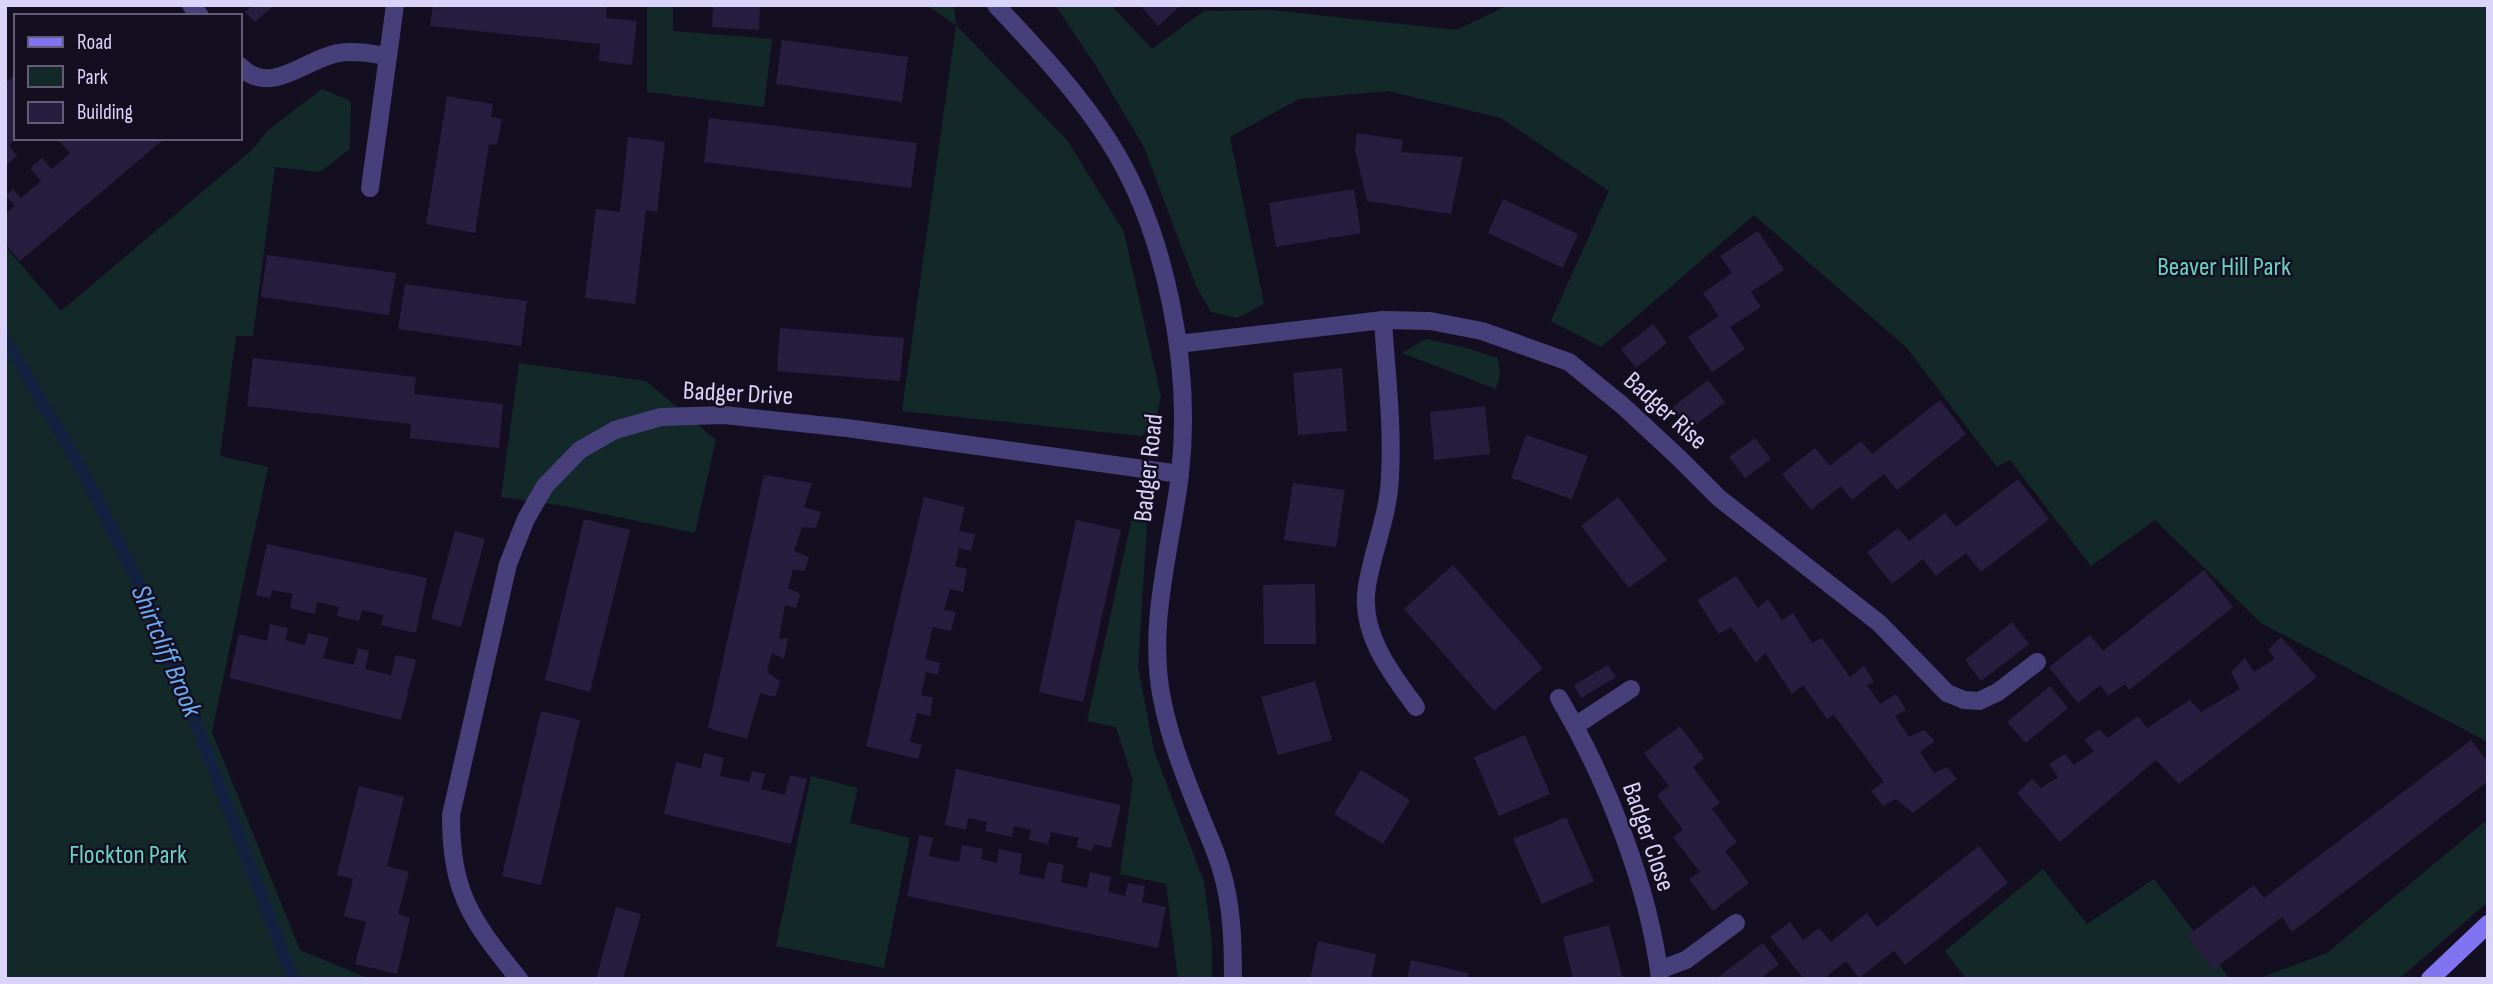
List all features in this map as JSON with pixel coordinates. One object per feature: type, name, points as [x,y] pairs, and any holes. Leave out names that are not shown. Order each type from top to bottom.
[{"type":"main road","points":[[2430,979],[2485,931]]},
{"type":"street","points":[[370,188],[395,5]]},
{"type":"street","name":"Badger Road","points":[[996,5],[1076,94],[1112,145],[1136,192],[1171,299],[1178,344],[1182,434],[1180,474],[1161,587],[1157,643],[1162,699],[1178,752],[1222,869],[1233,935],[1233,979]]},
{"type":"street","points":[[242,67],[260,78],[285,76],[317,59],[343,52],[388,56]]},
{"type":"street","points":[[1383,320],[1391,425],[1390,479],[1381,535],[1366,587],[1367,617],[1374,642],[1386,666],[1416,707]]},
{"type":"street","name":"Badger Rise","points":[[1178,344],[1383,320],[1430,321],[1482,331],[1569,362],[1623,406],[1719,498],[1879,623],[1947,693],[1964,700],[1979,701],[1998,692],[2037,662]]},
{"type":"street","name":"Badger Drive","points":[[519,979],[474,919],[458,887],[451,850],[451,815],[508,564],[526,519],[545,486],[580,450],[615,430],[661,417],[724,415],[847,428],[1180,474]]},
{"type":"street","points":[[1575,726],[1631,689]]},
{"type":"street","name":"Badger Close","points":[[1559,698],[1575,726],[1617,817],[1644,901],[1659,974],[1686,960],[1736,923]]},
{"type":"green space","points":[[647,5],[673,5],[673,31],[772,39],[764,107],[647,92]]},
{"type":"green space","points":[[926,5],[954,5],[956,25]]},
{"type":"green space","name":"Beaver Hill Park","points":[[1055,5],[1111,5],[1152,49],[1204,11],[1272,10],[1456,30],[1509,5],[2488,5],[2488,742],[2261,623],[2155,520],[2091,566],[2010,460],[1997,467],[1906,347],[1754,215],[1601,347],[1551,321],[1609,191],[1501,118],[1388,91],[1299,99],[1230,137],[1264,304],[1237,318],[1211,312],[1196,286],[1144,147],[1094,63]]},
{"type":"green space","points":[[956,25],[1067,140],[1124,232],[1161,397],[1155,424],[1141,436],[902,411]]},
{"type":"green space","name":"Flockton Park","points":[[322,89],[351,101],[350,149],[320,172],[275,167],[253,336],[236,336],[220,456],[268,467],[212,732],[300,950],[370,979],[5,979],[5,246],[61,311],[253,149],[268,130]]},
{"type":"green space","points":[[1426,339],[1498,358],[1500,375],[1496,389],[1402,353]]},
{"type":"green space","points":[[519,363],[646,381],[716,440],[695,533],[565,506],[501,497]]},
{"type":"green space","points":[[1132,518],[1147,524],[1138,667],[1154,751],[1204,882],[1212,942],[1212,979],[1178,979],[1166,884],[1120,874],[1133,780],[1116,727],[1087,721]]},
{"type":"green space","points":[[811,776],[858,788],[850,823],[910,838],[884,968],[776,946]]},
{"type":"green space","points":[[2488,819],[2488,902],[2399,979],[2257,979],[2327,953]]},
{"type":"green space","points":[[2043,869],[2087,924],[2154,879],[2230,979],[1966,979],[1945,951]]},
{"type":"building","points":[[253,5],[274,5],[255,22],[245,12]]},
{"type":"building","points":[[433,5],[607,5],[606,18],[637,21],[632,65],[599,61],[600,44],[430,26]]},
{"type":"building","points":[[713,5],[760,5],[759,30],[712,27]]},
{"type":"building","points":[[1140,5],[1181,5],[1158,26]]},
{"type":"building","points":[[782,40],[908,57],[902,102],[776,84]]},
{"type":"building","points":[[14,76],[15,140],[9,145],[17,156],[5,166],[5,83]]},
{"type":"building","points":[[447,96],[493,104],[491,117],[502,119],[497,145],[489,144],[475,233],[426,224]]},
{"type":"building","points":[[709,118],[917,143],[911,188],[704,162]]},
{"type":"building","points":[[1357,133],[1403,140],[1401,152],[1463,157],[1451,214],[1367,201],[1355,150]]},
{"type":"building","points":[[628,137],[665,142],[657,212],[646,210],[635,304],[585,298],[596,209],[620,212]]},
{"type":"building","points":[[163,140],[20,261],[5,244],[5,215],[15,206],[6,195],[13,189],[21,198],[41,181],[30,168],[42,158],[52,169],[70,153],[59,141]]},
{"type":"building","points":[[1354,189],[1361,233],[1276,247],[1269,203]]},
{"type":"building","points":[[1503,199],[1578,234],[1563,268],[1488,233]]},
{"type":"building","points":[[1758,231],[1784,270],[1751,292],[1761,307],[1730,327],[1745,349],[1712,372],[1688,337],[1719,316],[1703,293],[1732,273],[1720,256]]},
{"type":"building","points":[[267,255],[396,273],[389,315],[261,297]]},
{"type":"building","points":[[405,284],[527,301],[521,346],[398,329]]},
{"type":"building","points":[[1653,324],[1667,343],[1636,368],[1621,349]]},
{"type":"building","points":[[780,328],[904,338],[900,381],[777,371]]},
{"type":"building","points":[[253,358],[416,377],[414,394],[503,404],[499,448],[410,438],[411,424],[247,406]]},
{"type":"building","points":[[1342,368],[1347,431],[1298,435],[1293,373]]},
{"type":"building","points":[[1708,380],[1725,402],[1690,429],[1673,407]]},
{"type":"building","points":[[1940,400],[1966,434],[1897,490],[1884,474],[1852,500],[1841,486],[1811,510],[1782,474],[1815,448],[1830,466],[1861,441],[1872,454]]},
{"type":"building","points":[[1485,406],[1490,454],[1434,460],[1430,412]]},
{"type":"building","points":[[1526,435],[1588,456],[1572,499],[1511,478]]},
{"type":"building","points":[[1755,438],[1771,459],[1745,478],[1729,457]]},
{"type":"building","points":[[764,475],[812,483],[804,507],[821,512],[816,528],[802,527],[794,551],[809,557],[805,571],[793,569],[788,588],[800,594],[796,608],[785,605],[779,639],[788,638],[784,659],[772,653],[767,672],[780,681],[775,697],[760,693],[747,739],[708,728]]},
{"type":"building","points":[[2018,479],[2049,519],[1981,572],[1966,553],[1936,576],[1923,559],[1892,584],[1867,552],[1898,528],[1909,541],[1945,513],[1956,527]]},
{"type":"building","points":[[1293,483],[1345,490],[1336,547],[1284,540]]},
{"type":"building","points":[[924,497],[965,507],[959,531],[975,534],[971,551],[959,548],[955,566],[967,569],[963,592],[950,589],[944,610],[956,612],[951,631],[933,627],[925,659],[940,663],[938,675],[926,672],[921,695],[933,698],[930,716],[917,713],[910,742],[922,745],[918,759],[866,746]]},
{"type":"building","points":[[1618,497],[1667,560],[1629,588],[1581,526]]},
{"type":"building","points":[[584,519],[630,530],[590,692],[545,680]]},
{"type":"building","points":[[1076,520],[1121,530],[1083,702],[1039,692]]},
{"type":"building","points":[[455,531],[485,539],[461,627],[431,619]]},
{"type":"building","points":[[267,544],[427,578],[416,633],[381,625],[383,615],[362,610],[359,621],[337,616],[339,607],[317,602],[315,614],[290,608],[293,594],[272,590],[270,598],[256,595]]},
{"type":"building","points":[[1453,565],[1543,668],[1494,711],[1404,609]]},
{"type":"building","points":[[2204,570],[2233,607],[2129,690],[2125,684],[2108,696],[2100,685],[2078,703],[2049,667],[2090,635],[2103,651]]},
{"type":"building","points":[[1736,576],[1758,608],[1768,599],[1782,620],[1793,613],[1812,643],[1822,638],[1850,677],[1864,666],[1874,682],[1867,685],[1880,704],[1896,694],[1906,710],[1895,716],[1909,737],[1924,730],[1935,741],[1920,752],[1934,773],[1947,767],[1957,779],[1913,813],[1896,799],[1883,806],[1871,791],[1884,782],[1834,715],[1827,719],[1803,685],[1792,694],[1765,653],[1756,663],[1731,627],[1719,634],[1697,600]]},
{"type":"building","points":[[1315,584],[1316,644],[1264,644],[1263,585]]},
{"type":"building","points":[[2012,622],[2029,644],[1981,681],[1965,660]]},
{"type":"building","points":[[270,624],[288,628],[285,640],[305,645],[308,633],[329,638],[323,658],[354,665],[358,648],[369,651],[365,669],[391,675],[396,655],[416,660],[401,720],[229,678],[239,634],[267,641]]},
{"type":"building","points":[[2281,637],[2317,677],[2179,784],[2156,760],[2060,842],[2017,793],[2032,779],[2041,788],[2058,777],[2049,764],[2065,754],[2074,765],[2094,751],[2084,740],[2099,729],[2108,738],[2138,716],[2147,728],[2190,700],[2201,712],[2240,689],[2231,672],[2245,658],[2254,672],[2275,659],[2268,650]]},
{"type":"building","points":[[1608,665],[1616,677],[1581,698],[1574,685]]},
{"type":"building","points":[[1315,681],[1332,740],[1278,755],[1261,697]]},
{"type":"building","points":[[2050,686],[2068,708],[2026,743],[2007,722]]},
{"type":"building","points":[[541,711],[580,720],[541,885],[502,876]]},
{"type":"building","points":[[1680,726],[1704,758],[1693,767],[1720,803],[1712,809],[1737,842],[1725,851],[1749,883],[1713,911],[1689,879],[1700,872],[1673,837],[1683,830],[1657,795],[1669,786],[1644,753]]},
{"type":"building","points":[[1525,735],[1550,794],[1499,816],[1474,757]]},
{"type":"building","points":[[2471,740],[2488,762],[2488,781],[2292,932],[2282,917],[2213,970],[2187,936],[2254,885],[2264,898]]},
{"type":"building","points":[[704,753],[724,758],[720,776],[749,782],[752,771],[765,774],[761,789],[785,795],[790,775],[807,779],[791,844],[664,814],[676,762],[701,768]]},
{"type":"building","points":[[956,769],[1121,805],[1111,848],[1094,844],[1092,851],[1076,847],[1079,838],[1051,832],[1048,844],[1029,840],[1031,830],[1014,826],[1012,837],[985,831],[987,822],[968,818],[966,830],[945,825]]},
{"type":"building","points":[[1361,770],[1410,800],[1383,844],[1334,814]]},
{"type":"building","points":[[359,786],[404,797],[387,866],[409,872],[398,914],[410,918],[397,974],[355,964],[366,922],[344,916],[353,879],[337,875]]},
{"type":"building","points":[[1566,817],[1594,881],[1542,904],[1513,839]]},
{"type":"building","points":[[919,835],[933,838],[929,856],[959,862],[962,845],[983,849],[981,859],[997,863],[999,849],[1022,854],[1019,874],[1044,879],[1048,862],[1064,865],[1061,882],[1087,888],[1090,872],[1111,877],[1108,892],[1125,896],[1128,883],[1145,886],[1142,902],[1166,907],[1158,948],[907,896]]},
{"type":"building","points":[[1979,846],[2008,883],[1905,965],[1894,951],[1859,978],[1846,961],[1823,979],[1804,979],[1770,937],[1790,922],[1803,940],[1819,928],[1831,942],[1867,913],[1877,927]]},
{"type":"building","points":[[616,907],[641,914],[623,979],[596,979]]},
{"type":"building","points":[[1609,925],[1623,979],[1573,979],[1563,937]]},
{"type":"building","points":[[1318,941],[1376,954],[1371,979],[1310,979]]},
{"type":"building","points":[[1763,943],[1779,964],[1760,979],[1716,979]]},
{"type":"building","points":[[1411,960],[1468,973],[1467,979],[1407,979]]},
{"type":"waterway","name":"Shirtcliff Brook","points":[[5,338],[87,479],[157,620],[293,979]]}]
